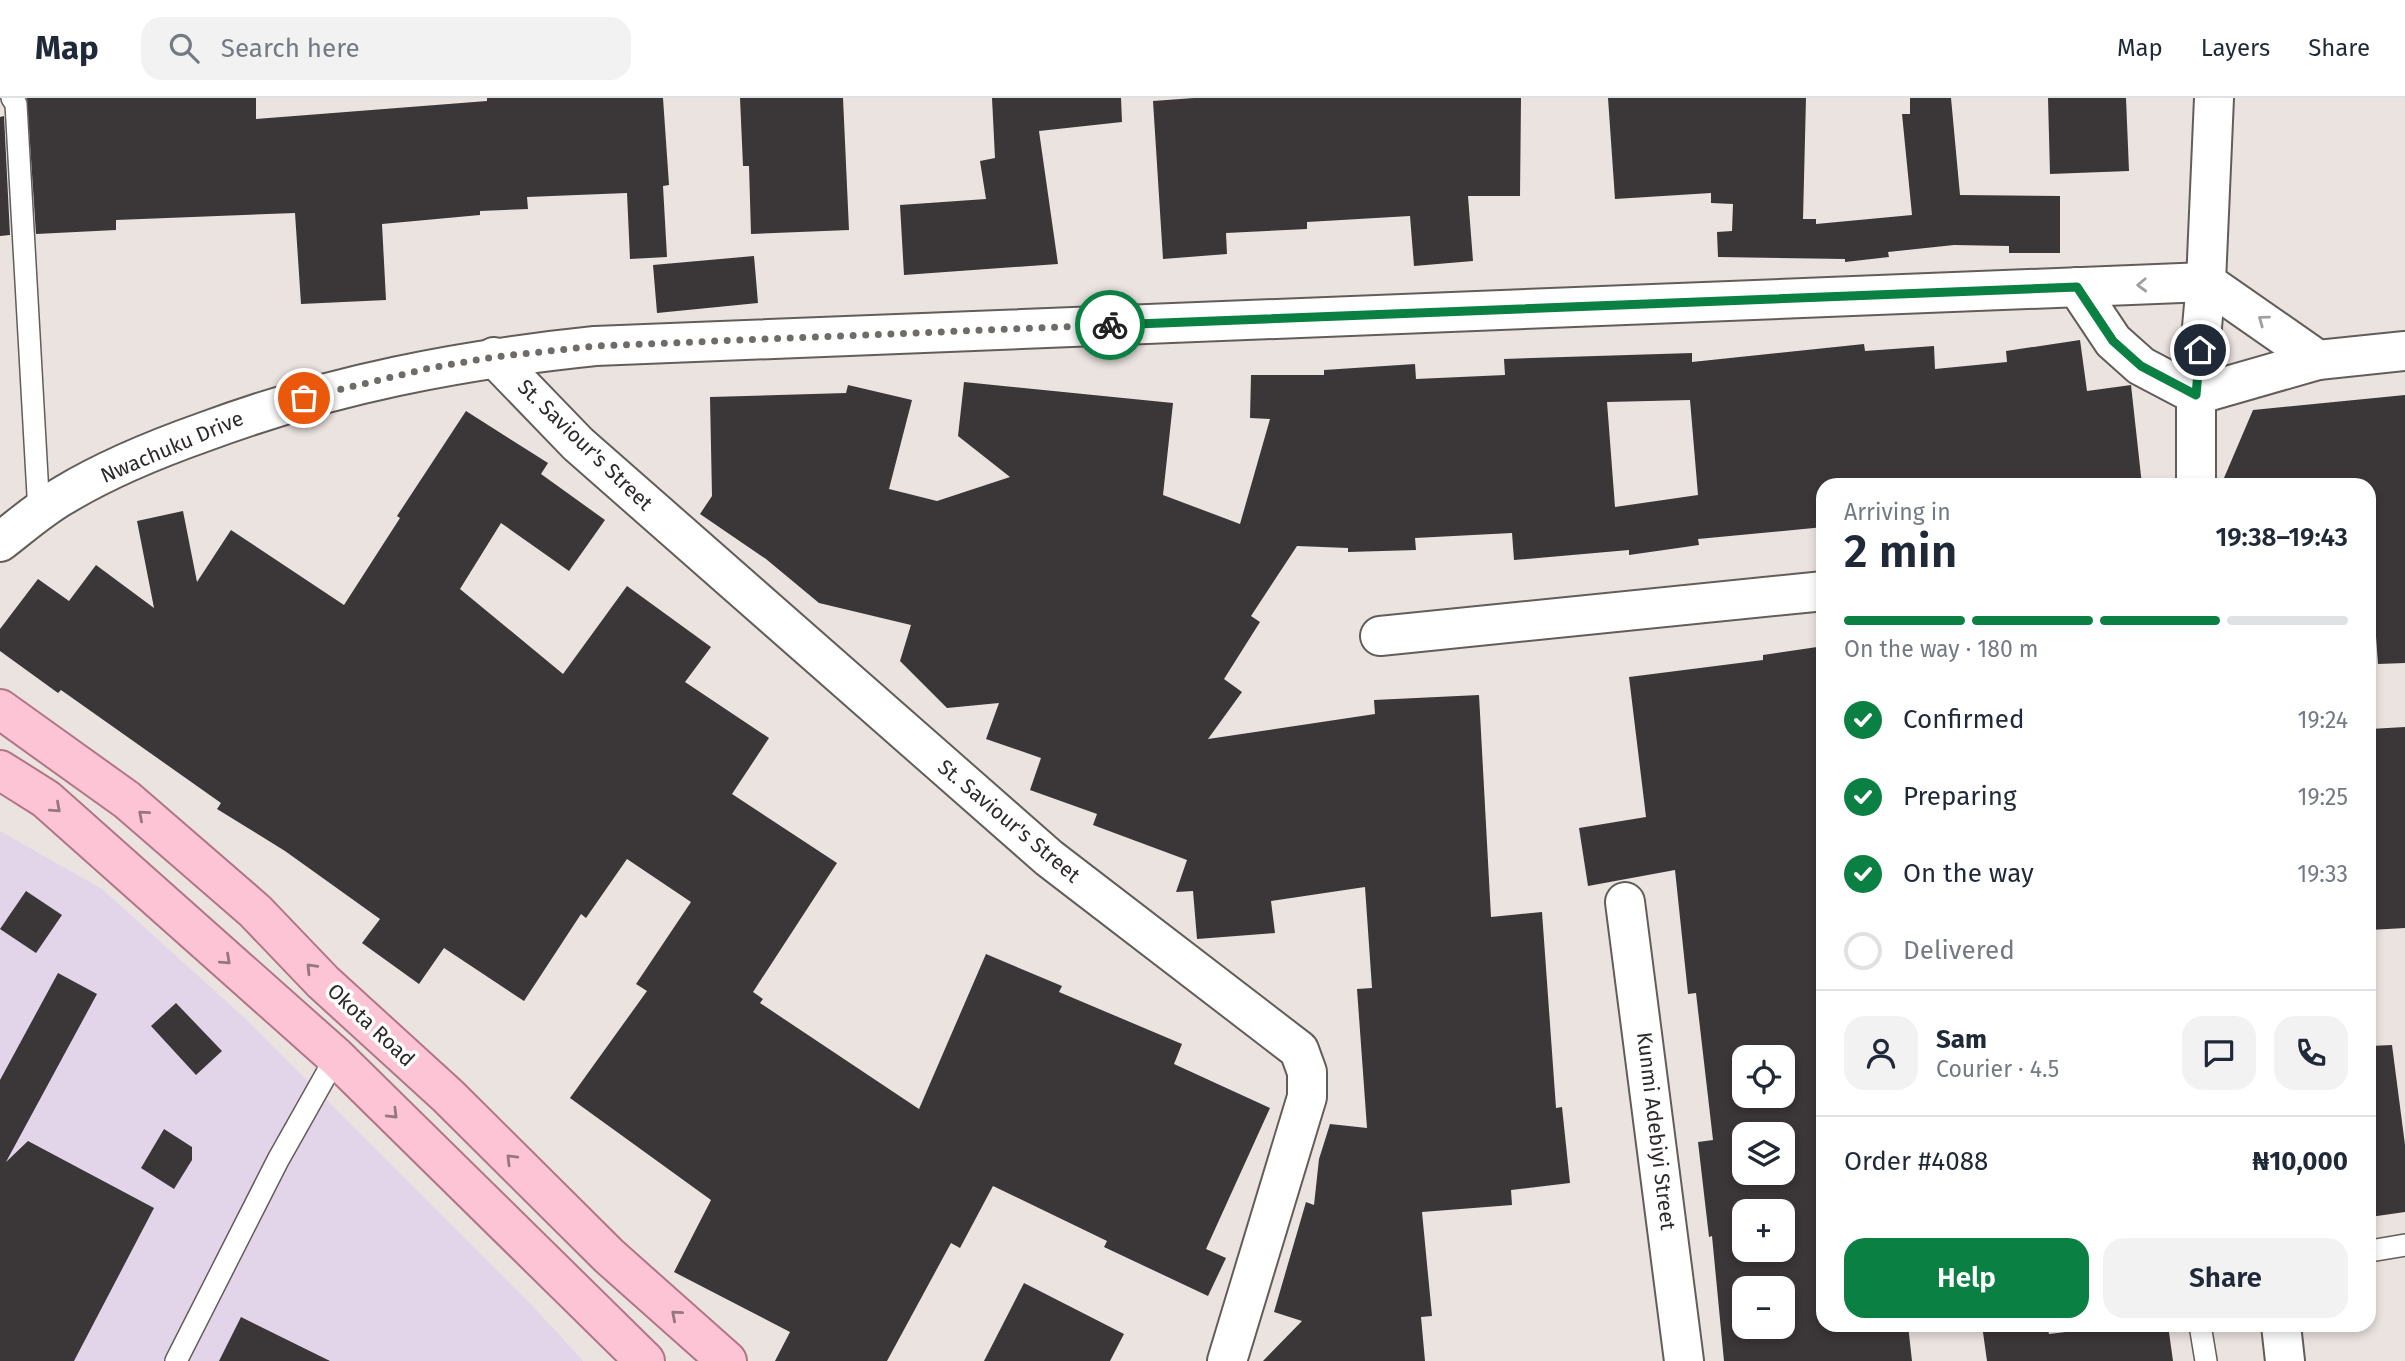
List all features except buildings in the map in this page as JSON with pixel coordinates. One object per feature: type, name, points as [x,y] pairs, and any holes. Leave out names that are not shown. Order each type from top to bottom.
[{"type":"main road","name":"Okota Road","points":[[0,709],[127,800],[255,911],[323,982],[448,1096],[609,1256],[727,1361]]},
{"type":"main road","points":[[0,770],[46,799],[336,1058],[645,1361]]},
{"type":"main road","points":[[576,1294],[609,1256]]},
{"type":"street","points":[[2196,478],[2196,395],[2206,282],[2214,98]]},
{"type":"street","name":"Nwachuku Drive","points":[[0,542],[63,495],[159,448],[278,404],[408,372],[494,357],[595,346],[2206,282]]},
{"type":"street","points":[[2206,282],[2318,360]]},
{"type":"street","points":[[2077,287],[2113,341],[2141,366],[2196,395],[2318,360],[2405,351]]},
{"type":"street","name":"St. Saviour's Street","points":[[494,357],[578,444],[1049,858],[1299,1050],[1307,1072],[1307,1097],[1227,1361]]},
{"type":"street","points":[[1380,636],[1816,592]]},
{"type":"street","name":"Kunmi Adebiyi Street","points":[[1625,902],[1684,1361]]},
{"type":"street","points":[[2282,1332],[2285,1361]]},
{"type":"lane","points":[[12,98],[16,104],[39,513]]},
{"type":"lane","points":[[176,1361],[278,1160],[336,1058]]},
{"type":"lane","points":[[2376,1250],[2405,1245]]},
{"type":"lane","points":[[2201,1332],[2206,1361]]},
{"type":"shaded area","points":[[0,831],[102,889],[247,1020],[528,1301],[583,1361],[0,1361]]},
{"type":"way so far","points":[[304,398],[430,368],[494,357],[595,346],[1110,325]]},
{"type":"route","points":[[1110,325],[2077,287],[2113,341],[2141,366],[2196,395],[2200,350]]}]
